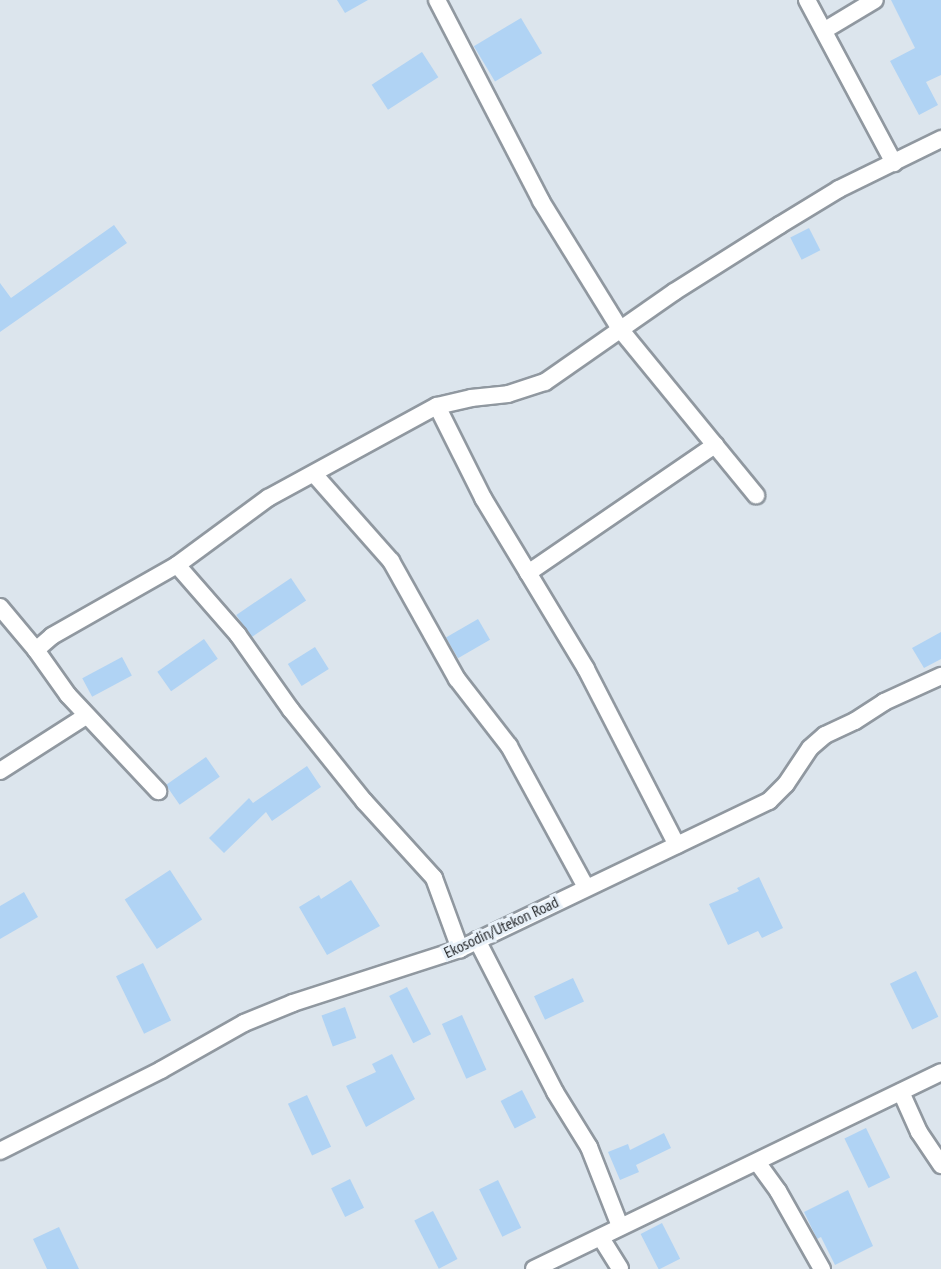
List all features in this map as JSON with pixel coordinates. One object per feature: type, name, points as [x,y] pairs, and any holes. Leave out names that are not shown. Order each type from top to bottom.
[{"type":"street","points":[[437,0],[541,201],[620,329],[756,495]]},
{"type":"street","points":[[807,0],[894,163]]},
{"type":"street","points":[[825,30],[875,0]]},
{"type":"street","points":[[36,650],[52,636],[177,565],[268,498],[437,406],[471,398],[508,394],[545,382],[674,292],[839,189],[941,139]]},
{"type":"street","points":[[437,406],[483,498],[586,669],[677,845]]},
{"type":"street","points":[[528,573],[715,445]]},
{"type":"street","points":[[314,474],[391,561],[457,678],[509,746],[586,887]]},
{"type":"street","points":[[177,565],[238,635],[291,710],[364,801],[434,879],[460,949]]},
{"type":"street","points":[[0,607],[86,716],[158,792]]},
{"type":"street","name":"Ekosodin/Utekon Road","points":[[0,1151],[161,1070],[244,1023],[293,1003],[460,949],[769,801],[786,784],[810,748],[825,735],[884,702],[941,676]]},
{"type":"street","points":[[0,771],[86,716]]},
{"type":"street","points":[[477,940],[555,1092],[589,1147],[620,1226]]},
{"type":"street","points":[[534,1269],[941,1072]]},
{"type":"street","points":[[901,1092],[919,1132],[941,1165]]},
{"type":"street","points":[[757,1162],[778,1191],[822,1269]]},
{"type":"street","points":[[601,1238],[620,1269]]},
{"type":"building","points":[[337,0],[368,0],[345,13]]},
{"type":"building","points":[[891,0],[941,0],[941,75],[926,82],[938,105],[919,115],[890,61],[915,48]]},
{"type":"building","points":[[521,18],[542,53],[495,81],[474,46]]},
{"type":"building","points":[[422,52],[438,77],[388,110],[372,85]]},
{"type":"building","points":[[114,225],[127,243],[0,332],[0,283],[11,298]]},
{"type":"building","points":[[809,228],[820,250],[802,260],[790,238]]},
{"type":"building","points":[[291,578],[306,600],[251,637],[236,615]]},
{"type":"building","points":[[478,619],[490,640],[458,658],[446,638]]},
{"type":"building","points":[[941,632],[941,659],[924,668],[912,648]]},
{"type":"building","points":[[204,639],[218,659],[171,691],[157,672]]},
{"type":"building","points":[[315,647],[329,669],[302,686],[288,664]]},
{"type":"building","points":[[122,657],[132,676],[92,697],[82,678]]},
{"type":"building","points":[[206,757],[220,777],[180,805],[166,785]]},
{"type":"building","points":[[307,766],[321,787],[272,821],[266,812],[224,853],[209,838],[249,798],[253,803]]},
{"type":"building","points":[[170,870],[202,919],[157,949],[125,899]]},
{"type":"building","points":[[759,877],[783,928],[762,938],[758,931],[728,945],[709,904],[739,891],[737,888]]},
{"type":"building","points":[[351,880],[380,926],[327,955],[299,907],[319,895],[321,899]]},
{"type":"building","points":[[24,892],[38,917],[0,939],[0,906]]},
{"type":"building","points":[[143,963],[171,1021],[144,1034],[116,976]]},
{"type":"building","points":[[916,971],[938,1017],[912,1030],[890,984]]},
{"type":"building","points":[[573,978],[584,1002],[545,1020],[534,996]]},
{"type":"building","points":[[407,987],[431,1034],[413,1043],[389,996]]},
{"type":"building","points":[[345,1007],[356,1038],[333,1047],[322,1016]]},
{"type":"building","points":[[462,1015],[486,1070],[466,1079],[442,1024]]},
{"type":"building","points":[[392,1054],[415,1099],[366,1127],[346,1086],[376,1072],[372,1064]]},
{"type":"building","points":[[522,1090],[536,1118],[515,1129],[501,1101]]},
{"type":"building","points":[[307,1095],[331,1147],[312,1156],[288,1104]]},
{"type":"building","points":[[866,1128],[890,1177],[869,1188],[844,1139]]},
{"type":"building","points":[[664,1133],[671,1148],[636,1165],[639,1172],[620,1180],[608,1152],[628,1144],[630,1150]]},
{"type":"building","points":[[350,1179],[364,1208],[345,1217],[331,1188]]},
{"type":"building","points":[[498,1180],[521,1228],[502,1237],[479,1189]]},
{"type":"building","points":[[848,1190],[873,1246],[835,1265],[821,1237],[817,1239],[804,1212]]},
{"type":"building","points":[[433,1211],[458,1259],[439,1269],[414,1221]]},
{"type":"building","points":[[662,1223],[680,1259],[659,1269],[641,1234]]},
{"type":"building","points":[[59,1227],[79,1269],[47,1269],[33,1239]]}]
